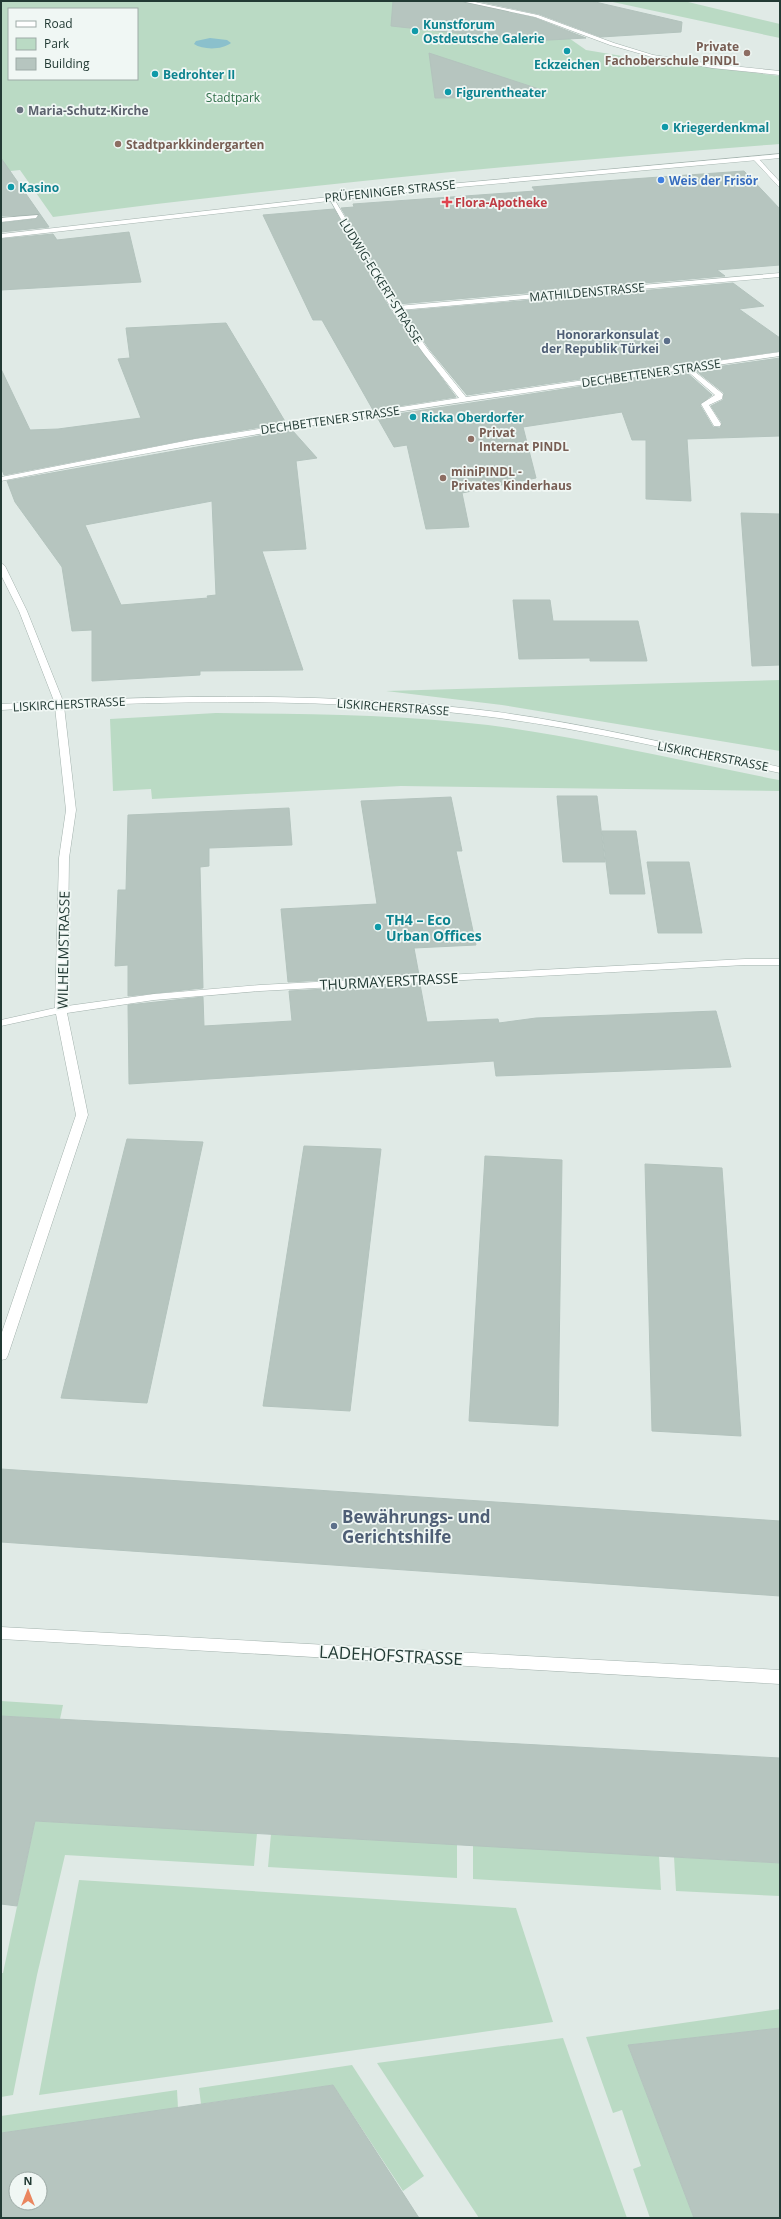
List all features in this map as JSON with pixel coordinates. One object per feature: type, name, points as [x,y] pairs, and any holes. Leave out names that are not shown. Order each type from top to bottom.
[{"type":"street","points":[[463,1],[536,16],[612,44],[652,56],[712,66],[780,73]]},
{"type":"street","name":"PRÜFENINGER STRASSE","points":[[1,236],[330,197],[509,179],[780,156]]},
{"type":"street","points":[[755,158],[780,186]]},
{"type":"street","name":"LUDWIG-ECKERT-STRASSE","points":[[330,197],[394,308],[438,372],[465,400]]},
{"type":"street","points":[[1,220],[36,216]]},
{"type":"street","name":"MATHILDENSTRASSE","points":[[394,308],[780,275]]},
{"type":"street","name":"DECHBETTENER STRASSE","points":[[1,479],[102,457],[226,435],[780,354]]},
{"type":"street","points":[[687,368],[719,394],[719,397],[705,404],[717,424]]},
{"type":"street","name":"WILHELMSTRASSE","points":[[1,566],[24,611],[59,703],[71,810],[64,858],[61,1010],[82,1115],[1,1355]]},
{"type":"street","name":"LISKIRCHERSTRASSE","points":[[1,707],[59,703],[216,699],[387,704],[498,715],[568,727],[780,770]]},
{"type":"street","name":"THURMAYERSTRASSE","points":[[1,1022],[61,1010],[154,997],[260,988],[745,962],[780,962]]},
{"type":"street","name":"LADEHOFSTRASSE","points":[[1,1633],[780,1677]]},
{"type":"green space","name":"Stadtpark","points":[[1,1],[436,1],[556,29],[586,50],[646,60],[780,76],[780,144],[507,167],[325,185],[53,217],[20,170],[1,172]]},
{"type":"green space","points":[[608,1],[684,1],[780,24],[780,38]]},
{"type":"green space","points":[[780,680],[780,751],[502,705],[386,691]]},
{"type":"green space","points":[[216,713],[318,714],[386,717],[454,721],[488,725],[561,736],[779,780],[780,791],[401,786],[152,799],[151,789],[113,791],[110,719]]},
{"type":"green space","points":[[1,1701],[63,1705],[60,1719],[1,1716]]},
{"type":"green space","points":[[35,1821],[257,1833],[254,1866],[65,1855],[37,1975],[13,2095],[1,2097],[1,1973],[3,1973]]},
{"type":"green space","points":[[271,1834],[457,1844],[457,1878],[268,1867]]},
{"type":"green space","points":[[473,1845],[659,1856],[661,1890],[473,1879]]},
{"type":"green space","points":[[674,1857],[780,1863],[780,1896],[676,1891]]},
{"type":"green space","points":[[79,1880],[516,1908],[553,2022],[39,2095]]},
{"type":"green space","points":[[780,2009],[780,2028],[628,2045],[694,2218],[650,2218],[633,2169],[641,2166],[622,2110],[613,2113],[586,2037]]},
{"type":"green space","points":[[563,2038],[627,2218],[479,2218],[377,2063]]},
{"type":"green space","points":[[352,2065],[424,2176],[403,2191],[333,2085],[201,2104],[199,2088]]},
{"type":"green space","points":[[177,2090],[178,2108],[1,2133],[1,2116]]},
{"type":"water","points":[[210,38],[227,40],[231,43],[218,48],[207,48],[194,44],[196,41]]},
{"type":"building","points":[[393,1],[460,1],[535,18],[586,38],[531,41],[391,26]]},
{"type":"building","points":[[477,1],[591,1],[682,22],[681,32],[601,37],[539,14]]},
{"type":"building","points":[[429,53],[545,91],[544,97],[435,98]]},
{"type":"building","points":[[1,158],[49,227],[1,232],[1,223],[36,219],[39,215],[1,216]]},
{"type":"building","points":[[744,171],[780,209],[780,265],[717,270],[725,276],[398,304],[341,208],[354,207],[353,204],[535,191],[532,187]]},
{"type":"building","points":[[334,209],[390,309],[456,397],[373,410],[322,320],[313,320],[263,215]]},
{"type":"building","points":[[129,232],[141,282],[1,290],[1,239],[53,234],[57,240]]},
{"type":"building","points":[[733,283],[764,306],[739,309],[780,338],[780,351],[467,395],[430,350],[403,311]]},
{"type":"building","points":[[226,323],[286,423],[195,438],[4,475],[1,467],[1,369],[30,430],[58,429],[141,418],[118,359],[130,358],[126,328]]},
{"type":"building","points":[[780,358],[780,436],[687,439],[691,501],[646,499],[646,440],[632,440],[622,412],[523,427],[536,478],[462,493],[469,527],[426,529],[407,445],[394,447],[377,417],[685,371],[712,395],[700,405],[713,427],[720,428],[722,423],[711,406],[723,400],[724,393],[695,370]]},
{"type":"building","points":[[292,430],[317,458],[296,461],[306,549],[262,551],[303,670],[200,671],[200,675],[92,681],[92,630],[72,631],[62,567],[15,502],[7,481]],"holes":[[[212,501],[216,595],[207,596],[208,598],[121,605],[85,525]]]},
{"type":"building","points":[[741,513],[780,514],[780,665],[752,666]]},
{"type":"building","points":[[513,600],[550,600],[553,621],[638,621],[647,661],[590,661],[590,658],[519,659]]},
{"type":"building","points":[[557,796],[597,796],[605,862],[563,862]]},
{"type":"building","points":[[451,797],[462,851],[456,851],[476,945],[414,948],[419,975],[288,982],[281,909],[377,904],[361,801]]},
{"type":"building","points":[[289,808],[292,845],[209,848],[209,866],[200,867],[203,988],[128,996],[128,965],[115,966],[118,890],[126,890],[128,815]]},
{"type":"building","points":[[602,831],[636,831],[645,894],[610,894]]},
{"type":"building","points":[[647,862],[689,862],[702,933],[658,933]]},
{"type":"building","points":[[420,984],[427,1022],[498,1019],[499,1023],[536,1018],[716,1011],[731,1067],[496,1076],[494,1061],[129,1084],[128,1005],[203,997],[204,1026],[292,1021],[289,991]]},
{"type":"building","points":[[127,1139],[203,1142],[147,1403],[61,1398]]},
{"type":"building","points":[[304,1146],[381,1149],[350,1411],[263,1406]]},
{"type":"building","points":[[485,1156],[562,1160],[558,1426],[469,1421]]},
{"type":"building","points":[[645,1164],[722,1168],[741,1436],[652,1431]]},
{"type":"building","points":[[1,1469],[780,1521],[780,1596],[1,1542]]},
{"type":"building","points":[[1,1716],[780,1758],[780,1863],[35,1821],[17,1906],[1,1904]]},
{"type":"building","points":[[780,2028],[780,2218],[694,2218],[628,2045]]},
{"type":"building","points":[[333,2085],[419,2218],[1,2218],[1,2133]]},
{"type":"place","name":"Kunstforum Ostdeutsche Galerie","points":[[415,31]]},
{"type":"place","name":"Eckzeichen","points":[[567,51]]},
{"type":"place","name":"Private Fachoberschule PINDL","points":[[747,53]]},
{"type":"place","name":"Bedrohter II","points":[[155,74]]},
{"type":"place","name":"Figurentheater","points":[[448,92]]},
{"type":"place","name":"Maria-Schutz-Kirche","points":[[20,110]]},
{"type":"place","name":"Kriegerdenkmal","points":[[665,127]]},
{"type":"place","name":"Stadtparkkindergarten","points":[[118,144]]},
{"type":"place","name":"Weis der Frisör","points":[[661,180]]},
{"type":"place","name":"Kasino","points":[[11,187]]},
{"type":"place","name":"Flora-Apotheke","points":[[447,202]]},
{"type":"place","name":"Honorarkonsulat der Republik Türkei","points":[[667,341]]},
{"type":"place","name":"Ricka Oberdorfer","points":[[413,417]]},
{"type":"place","name":"Privat Internat PINDL","points":[[471,439]]},
{"type":"place","name":"miniPINDL - Privates Kinderhaus","points":[[443,478]]},
{"type":"place","name":"TH4 – Eco Urban Offices","points":[[378,927]]},
{"type":"place","name":"Bewährungs- und Gerichtshilfe","points":[[334,1526]]}]
